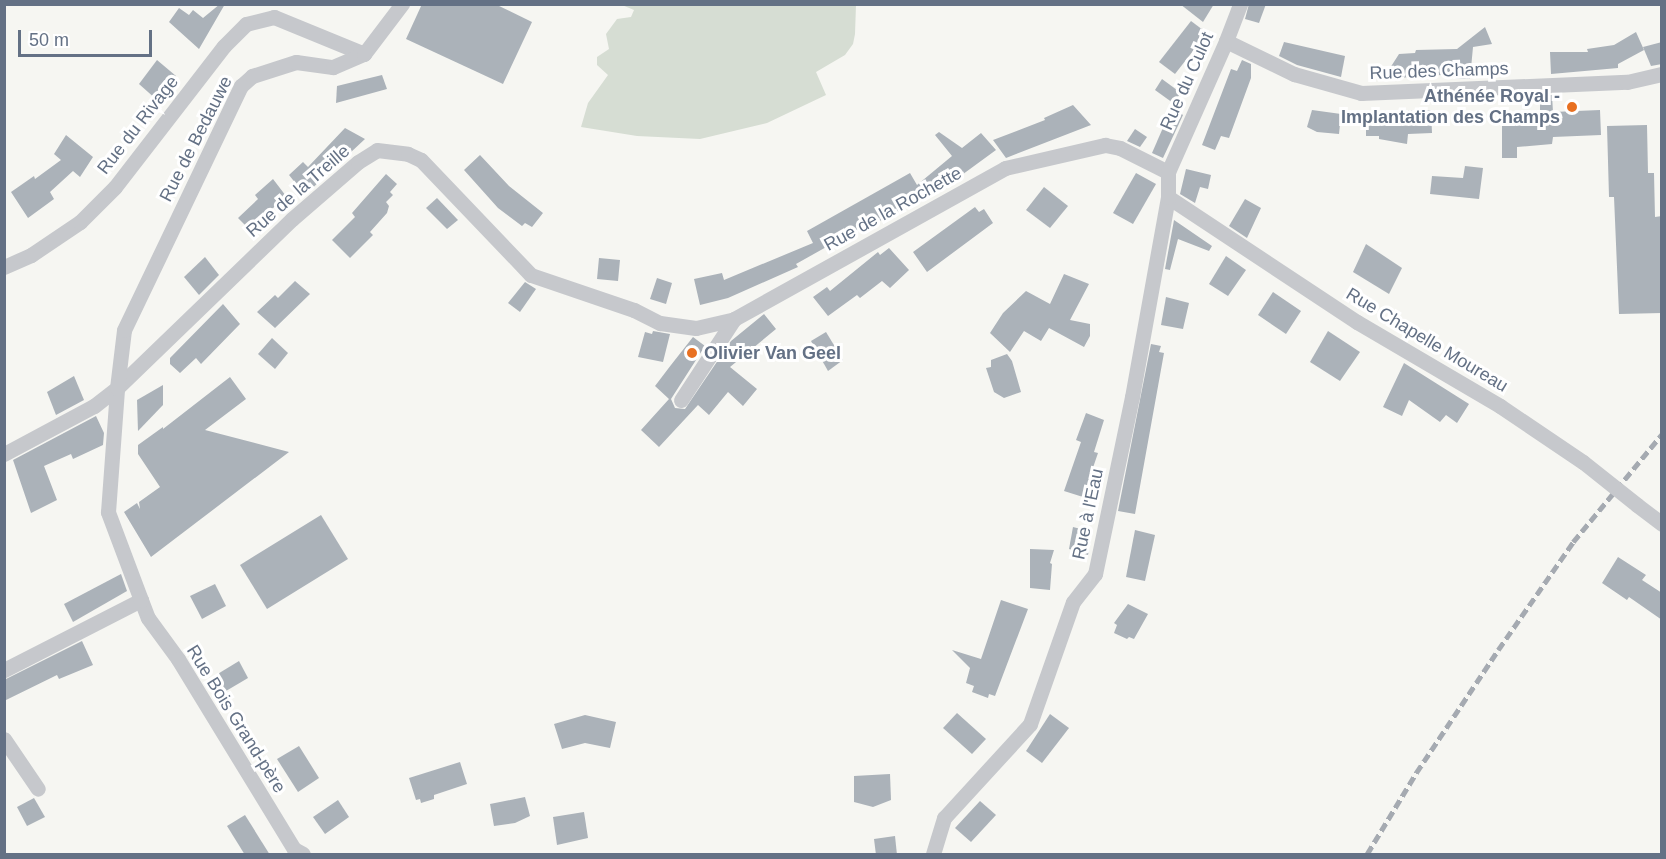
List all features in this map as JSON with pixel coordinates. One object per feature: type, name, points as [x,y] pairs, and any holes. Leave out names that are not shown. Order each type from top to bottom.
[{"type":"street","points":[[364,54],[402,4]]},
{"type":"street","name":"Rue du Culot","points":[[1168,172],[1226,42],[1240,4]]},
{"type":"street","name":"Rue du Rivage","points":[[4,267],[31,255],[80,222],[115,187],[224,46],[246,24],[274,17],[364,54]]},
{"type":"street","name":"Rue des Champs","points":[[1226,42],[1294,74],[1360,93],[1627,82],[1662,74]]},
{"type":"street","name":"Rue de Bedauwe","points":[[141,600],[108,512],[117,388],[124,330],[241,86],[252,76],[296,63],[333,67],[364,54]]},
{"type":"street","name":"Rue de la Rochette","points":[[681,400],[734,319],[1005,168],[1105,145],[1120,148],[1168,172]]},
{"type":"street","name":"Rue de la Treille","points":[[4,454],[94,406],[117,388],[292,219],[358,162],[377,150],[408,154],[421,160],[531,275],[634,310],[660,323],[696,328],[734,319]]},
{"type":"street","name":"Rue à l'Eau","points":[[933,855],[944,818],[1030,724],[1072,602],[1095,574],[1132,396],[1168,196],[1168,172]]},
{"type":"street","name":"Rue Chapelle Moureau","points":[[1168,196],[1357,322],[1500,406],[1583,462],[1662,524]]},
{"type":"street","points":[[4,670],[141,600]]},
{"type":"street","name":"Rue Bois Grand-père","points":[[141,600],[148,618],[178,659],[294,849],[303,855]]},
{"type":"street","points":[[4,739],[39,789]]},
{"type":"shaded area","points":[[622,5],[856,5],[855,34],[853,44],[845,55],[816,72],[826,95],[767,123],[700,139],[637,136],[581,127],[588,103],[608,75],[597,65],[597,57],[609,49],[606,34],[617,19],[631,17],[634,10]]},
{"type":"building","points":[[220,4],[225,4],[199,49],[169,22],[179,8],[189,15],[193,10],[203,18]]},
{"type":"building","points":[[422,4],[495,4],[532,22],[503,84],[406,39]]},
{"type":"building","points":[[1180,4],[1214,4],[1203,22]]},
{"type":"building","points":[[1249,4],[1266,4],[1259,23],[1245,19]]},
{"type":"building","points":[[1191,21],[1207,33],[1175,74],[1159,62]]},
{"type":"building","points":[[1485,27],[1492,44],[1473,47],[1470,79],[1455,79],[1456,74],[1383,79],[1399,54],[1415,53],[1416,50],[1457,49]]},
{"type":"building","points":[[1636,32],[1644,50],[1618,64],[1618,68],[1551,74],[1550,52],[1588,52],[1587,49],[1614,45]]},
{"type":"building","points":[[1284,42],[1345,56],[1341,77],[1297,65],[1279,56]]},
{"type":"building","points":[[1662,42],[1662,64],[1651,66],[1643,47]]},
{"type":"building","points":[[157,60],[176,76],[157,100],[139,84]]},
{"type":"building","points":[[1242,60],[1251,64],[1251,78],[1229,138],[1221,136],[1215,150],[1202,145],[1231,69],[1237,71]]},
{"type":"building","points":[[382,75],[387,89],[336,103],[337,86]]},
{"type":"building","points":[[1162,79],[1181,93],[1173,103],[1155,90]]},
{"type":"building","points":[[1540,95],[1552,95],[1553,112],[1600,110],[1601,135],[1553,137],[1552,144],[1517,147],[1517,158],[1502,158],[1502,124],[1540,123]]},
{"type":"building","points":[[1073,105],[1091,125],[1006,158],[993,140],[1045,120],[1044,118]]},
{"type":"building","points":[[1172,107],[1183,115],[1163,158],[1152,153]]},
{"type":"building","points":[[1312,110],[1341,114],[1339,134],[1317,132],[1307,127]]},
{"type":"building","points":[[1408,110],[1431,110],[1432,133],[1408,134],[1407,144],[1379,139],[1379,136],[1366,136],[1366,118],[1407,118]]},
{"type":"building","points":[[1647,125],[1648,173],[1654,173],[1655,217],[1662,216],[1662,313],[1619,314],[1614,197],[1609,197],[1607,126]]},
{"type":"building","points":[[345,128],[365,139],[305,195],[289,175],[303,162],[308,167]]},
{"type":"building","points":[[1135,129],[1147,137],[1140,147],[1127,141]]},
{"type":"building","points":[[939,132],[962,148],[981,133],[996,150],[944,188],[870,226],[869,223],[796,264],[798,267],[728,298],[700,305],[694,279],[722,273],[724,280],[813,243],[807,231],[910,173],[917,185],[952,156],[935,135]]},
{"type":"building","points":[[66,135],[93,157],[80,177],[73,171],[50,192],[54,199],[28,218],[11,192],[34,176],[35,179],[61,160],[54,154]]},
{"type":"building","points":[[480,155],[509,186],[543,213],[532,227],[525,223],[522,226],[498,208],[464,170]]},
{"type":"building","points":[[1465,166],[1483,168],[1479,199],[1430,194],[1432,176],[1463,178]]},
{"type":"building","points":[[1186,169],[1211,175],[1208,189],[1200,187],[1195,203],[1180,194]]},
{"type":"building","points":[[1136,173],[1156,184],[1133,224],[1113,213]]},
{"type":"building","points":[[386,174],[397,184],[390,192],[393,195],[386,202],[389,206],[387,213],[370,232],[373,235],[350,258],[332,240],[355,217],[352,213]]},
{"type":"building","points":[[273,179],[286,196],[271,210],[274,214],[253,233],[238,218],[258,199],[255,195]]},
{"type":"building","points":[[1044,187],[1068,206],[1050,228],[1026,210]]},
{"type":"building","points":[[437,198],[458,220],[447,229],[426,208]]},
{"type":"building","points":[[1245,199],[1261,208],[1247,238],[1229,226]]},
{"type":"building","points":[[975,207],[979,212],[984,209],[993,223],[927,272],[913,252]]},
{"type":"building","points":[[1174,220],[1212,246],[1209,251],[1178,239],[1170,270],[1165,269]]},
{"type":"building","points":[[1366,244],[1402,268],[1389,294],[1353,272]]},
{"type":"building","points":[[889,248],[909,270],[890,288],[882,281],[860,298],[857,295],[828,316],[813,297],[827,287],[830,291],[878,252],[880,255]]},
{"type":"building","points":[[1226,256],[1246,270],[1228,296],[1209,284]]},
{"type":"building","points":[[205,257],[219,275],[199,295],[184,277]]},
{"type":"building","points":[[599,258],[620,260],[618,281],[597,279]]},
{"type":"building","points":[[1064,274],[1089,284],[1070,320],[1090,324],[1090,336],[1084,347],[1049,328],[1041,341],[1024,331],[1010,352],[990,333],[1003,313],[1026,291],[1050,304]]},
{"type":"building","points":[[657,278],[672,283],[666,304],[650,299]]},
{"type":"building","points":[[295,281],[310,294],[275,328],[257,312],[275,295],[278,298]]},
{"type":"building","points":[[525,282],[536,289],[520,312],[508,303]]},
{"type":"building","points":[[1273,292],[1301,311],[1286,334],[1258,315]]},
{"type":"building","points":[[1166,297],[1189,303],[1183,329],[1161,325]]},
{"type":"building","points":[[223,304],[240,324],[201,364],[196,358],[180,373],[170,364],[170,358]]},
{"type":"building","points":[[764,314],[776,329],[730,367],[757,389],[743,406],[728,392],[709,415],[698,405],[659,447],[641,430],[669,399],[655,386],[693,337],[705,346],[671,399],[675,408],[685,409],[731,341]]},
{"type":"building","points":[[653,331],[670,334],[663,362],[638,357],[645,332],[652,334]]},
{"type":"building","points":[[1328,331],[1360,352],[1340,381],[1310,362]]},
{"type":"building","points":[[826,332],[843,360],[828,371],[811,341]]},
{"type":"building","points":[[272,338],[288,353],[275,369],[258,354]]},
{"type":"building","points":[[1151,344],[1161,346],[1159,352],[1164,353],[1135,514],[1118,511]]},
{"type":"building","points":[[1007,354],[1012,361],[1021,392],[1004,398],[994,392],[986,368],[991,367],[991,360]]},
{"type":"building","points":[[1404,363],[1469,404],[1457,423],[1446,415],[1440,422],[1409,400],[1402,416],[1383,407]]},
{"type":"building","points":[[74,376],[84,400],[56,415],[47,392]]},
{"type":"building","points":[[230,377],[246,399],[205,430],[289,452],[151,557],[124,512],[137,503],[140,509],[139,502],[160,487],[138,454],[138,445],[163,427],[163,429]]},
{"type":"building","points":[[163,385],[163,405],[138,431],[137,400]]},
{"type":"building","points":[[1086,413],[1104,420],[1094,452],[1098,453],[1083,497],[1064,491],[1081,442],[1076,440]]},
{"type":"building","points":[[96,416],[104,433],[103,445],[73,459],[71,454],[44,466],[57,500],[31,513],[13,460]]},
{"type":"building","points":[[321,515],[348,559],[267,609],[240,565]]},
{"type":"building","points":[[1073,527],[1092,532],[1088,555],[1069,549]]},
{"type":"building","points":[[1135,530],[1155,535],[1145,581],[1126,577]]},
{"type":"building","points":[[1030,549],[1054,550],[1050,563],[1052,564],[1050,590],[1030,588]]},
{"type":"building","points":[[1618,557],[1646,575],[1642,580],[1662,593],[1662,620],[1629,597],[1627,600],[1602,583]]},
{"type":"building","points":[[121,574],[127,591],[73,622],[64,604]]},
{"type":"building","points":[[215,584],[226,606],[202,619],[190,596]]},
{"type":"building","points":[[1001,600],[1028,609],[995,696],[989,694],[988,698],[972,692],[974,686],[966,683],[970,668],[952,650],[981,659]]},
{"type":"building","points":[[1128,604],[1148,614],[1134,639],[1129,637],[1127,639],[1114,633],[1117,625],[1114,623]]},
{"type":"building","points":[[82,641],[93,665],[59,679],[57,675],[4,701],[4,680]]},
{"type":"building","points":[[239,661],[248,678],[226,691],[216,675]]},
{"type":"building","points":[[957,713],[986,739],[972,754],[943,728]]},
{"type":"building","points":[[1050,714],[1069,728],[1042,763],[1026,751]]},
{"type":"building","points":[[585,715],[616,722],[610,748],[585,743],[562,749],[554,724]]},
{"type":"building","points":[[299,746],[319,778],[298,792],[277,759]]},
{"type":"building","points":[[460,762],[467,784],[434,795],[434,799],[421,803],[420,799],[416,800],[409,778]]},
{"type":"building","points":[[890,774],[891,800],[873,807],[854,802],[854,776]]},
{"type":"building","points":[[525,797],[530,816],[515,823],[494,826],[490,804]]},
{"type":"building","points":[[34,798],[45,817],[27,826],[17,807]]},
{"type":"building","points":[[338,800],[349,817],[325,834],[313,817]]},
{"type":"building","points":[[980,801],[996,815],[971,842],[955,828]]},
{"type":"building","points":[[584,812],[588,838],[557,845],[553,817]]},
{"type":"building","points":[[245,815],[270,855],[245,855],[227,826]]},
{"type":"building","points":[[895,836],[897,855],[876,855],[874,839]]},
{"type":"railway","points":[[1367,854],[1416,773],[1573,542],[1662,434]]},
{"type":"place","name":"Athénée Royal - Implantation des Champs","points":[[1572,107]]},
{"type":"place","name":"Olivier Van Geel","points":[[692,353]]}]
